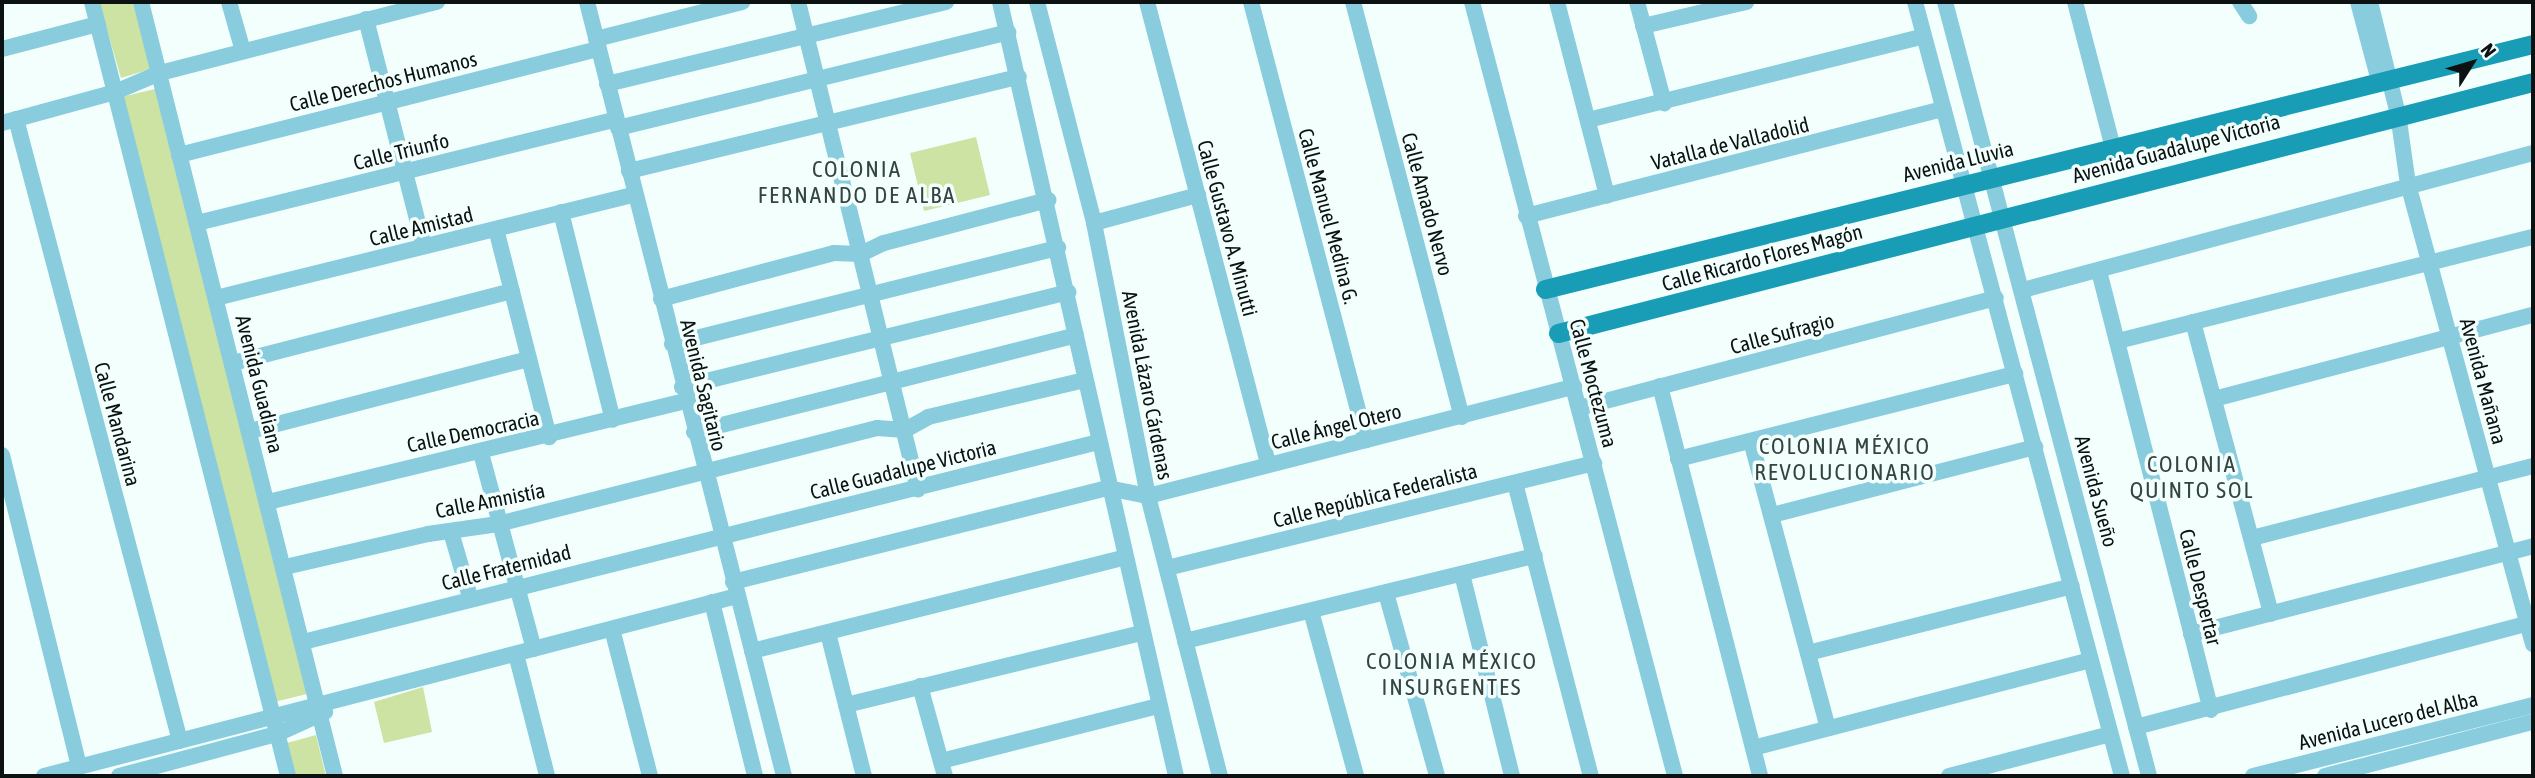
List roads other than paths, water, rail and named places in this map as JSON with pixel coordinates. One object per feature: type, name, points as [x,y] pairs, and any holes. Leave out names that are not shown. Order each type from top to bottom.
[{"type":"main road","points":[[2383,78],[2533,44]]},
{"type":"main road","name":"Avenida Lluvia","points":[[1545,289],[2383,78]]},
{"type":"main road","name":"Avenida Guadalupe Victoria","points":[[1976,224],[2533,82]]},
{"type":"main road","name":"Calle Ricardo Flores Magón","points":[[1558,333],[1976,224]]},
{"type":"street","points":[[92,2],[288,776]]},
{"type":"street","name":"Avenida Guadiana","points":[[141,2],[285,567],[317,711],[335,776]]},
{"type":"street","points":[[229,2],[243,51]]},
{"type":"street","points":[[9,121],[115,92],[160,73],[437,2]]},
{"type":"street","name":"Avenida Sagitario","points":[[587,2],[719,536],[785,776]]},
{"type":"street","name":"Calle Derechos Humanos","points":[[179,155],[597,44],[742,2]]},
{"type":"street","points":[[798,2],[918,489]]},
{"type":"street","points":[[607,84],[782,37],[808,39],[831,28],[946,2]]},
{"type":"street","points":[[1000,2],[1048,200],[1108,488],[1176,776]]},
{"type":"street","name":"Avenida Lázaro Cárdenas","points":[[1037,2],[1094,223],[1148,496],[1220,776]]},
{"type":"street","name":"Calle Gustavo A. Minutti","points":[[1147,2],[1268,464]]},
{"type":"street","name":"Calle Manuel Medina G.","points":[[1251,2],[1366,440]]},
{"type":"street","name":"Calle Amado Nervo","points":[[1353,2],[1462,417]]},
{"type":"street","name":"Calle Moctezuma","points":[[1472,2],[1545,289],[1574,387],[1675,776]]},
{"type":"street","points":[[1557,2],[1607,196]]},
{"type":"street","points":[[1637,2],[1664,103]]},
{"type":"street","points":[[1643,26],[1714,6],[1746,2]]},
{"type":"street","points":[[1915,2],[2122,776]]},
{"type":"street","name":"Avenida Sueño","points":[[1945,2],[2004,216],[2149,776]]},
{"type":"street","points":[[2092,2],[2075,4],[2113,148]]},
{"type":"street","points":[[2239,2],[2249,16]]},
{"type":"street","points":[[2358,2],[2383,78]]},
{"type":"street","points":[[2370,2],[2383,78]]},
{"type":"street","points":[[366,19],[424,246]]},
{"type":"street","points":[[2,49],[98,24]]},
{"type":"street","points":[[818,81],[842,71],[1009,32]]},
{"type":"street","points":[[1588,120],[1924,36]]},
{"type":"street","points":[[629,171],[803,125],[828,122],[1019,77]]},
{"type":"street","name":"Avenida Mañana","points":[[2383,78],[2430,264],[2530,623],[2533,644]]},
{"type":"street","name":"Calle Triunfo","points":[[197,223],[792,81],[818,81]]},
{"type":"street","name":"Vatalla de Valladolid","points":[[1526,216],[1944,109]]},
{"type":"street","name":"Calle Mandarina","points":[[9,121],[180,741]]},
{"type":"street","points":[[2023,290],[2409,184],[2533,153]]},
{"type":"street","name":"Calle Amistad","points":[[216,298],[635,194]]},
{"type":"street","points":[[1094,223],[1198,195]]},
{"type":"street","points":[[661,299],[834,253],[861,254],[884,243],[1048,200]]},
{"type":"street","points":[[561,212],[613,420]]},
{"type":"street","points":[[496,229],[549,437]]},
{"type":"street","points":[[2118,341],[2533,237]]},
{"type":"street","points":[[672,344],[846,300],[872,297],[895,286],[1058,248]]},
{"type":"street","name":"Calle Despertar","points":[[2099,271],[2211,710]]},
{"type":"street","points":[[233,363],[512,291]]},
{"type":"street","name":"Calle Democracia","points":[[268,502],[431,460],[481,453],[549,437],[613,420],[685,394],[856,341],[883,340],[907,331],[1068,292]]},
{"type":"street","name":"Calle Sufragio","points":[[1579,408],[1996,298]]},
{"type":"street","points":[[2214,399],[2533,315]]},
{"type":"street","points":[[2193,322],[2271,614]]},
{"type":"street","points":[[694,432],[865,386],[894,385],[918,372],[1076,335]]},
{"type":"street","points":[[250,432],[529,359]]},
{"type":"street","points":[[1678,459],[2015,374]]},
{"type":"street","points":[[905,430],[928,418],[1085,380]]},
{"type":"street","points":[[1660,386],[1760,776]]},
{"type":"street","name":"Calle Ángel Otero","points":[[1108,488],[1148,496],[1574,387]]},
{"type":"street","name":"Calle Amnistía","points":[[285,567],[498,524],[703,470],[724,470],[877,428],[905,430]]},
{"type":"street","points":[[1751,441],[1829,728]]},
{"type":"street","name":"Calle Guadalupe Victoria","points":[[719,536],[918,489],[1098,442]]},
{"type":"street","points":[[1772,514],[2035,447]]},
{"type":"street","points":[[481,453],[498,524],[534,649]]},
{"type":"street","points":[[2,455],[79,767]]},
{"type":"street","name":"Calle República Federalista","points":[[1167,568],[1594,463]]},
{"type":"street","points":[[2252,538],[2533,466]]},
{"type":"street","points":[[1515,483],[1591,776]]},
{"type":"street","points":[[119,776],[336,704],[712,602],[735,589],[1108,488]]},
{"type":"street","points":[[451,533],[470,597]]},
{"type":"street","name":"Calle Fraternidad","points":[[303,642],[515,585],[719,536]]},
{"type":"street","points":[[2192,634],[2533,546]]},
{"type":"street","points":[[1185,641],[1535,556]]},
{"type":"street","points":[[752,651],[1125,558]]},
{"type":"street","points":[[1462,574],[1512,776]]},
{"type":"street","points":[[1808,653],[2072,586]]},
{"type":"street","points":[[1387,593],[1437,776]]},
{"type":"street","points":[[712,602],[755,776]]},
{"type":"street","points":[[1311,611],[1356,776]]},
{"type":"street","points":[[2136,727],[2211,710],[2530,623]]},
{"type":"street","points":[[612,629],[650,776]]},
{"type":"street","points":[[828,633],[864,776]]},
{"type":"street","points":[[846,705],[1141,633]]},
{"type":"street","points":[[516,654],[547,776]]},
{"type":"street","points":[[1753,748],[2091,660]]},
{"type":"street","points":[[920,686],[943,769],[1159,706]]},
{"type":"street","name":"Avenida Lucero del Alba","points":[[2253,776],[2533,705]]},
{"type":"street","name":"Avenida Lucero del Alba","points":[[2325,776],[2349,773],[2533,722]]},
{"type":"street","points":[[44,776],[180,741],[275,726]]},
{"type":"street","points":[[1949,776],[2110,734]]},
{"type":"district","name":"COLONIA FERNANDO DE ALBA","points":[[857,182]]},
{"type":"district","name":"COLONIA MÉXICO REVOLUCIONARIO","points":[[1845,459]]},
{"type":"district","name":"COLONIA QUINTO SOL","points":[[2192,477]]},
{"type":"district","name":"COLONIA MÉXICO INSURGENTES","points":[[1452,674]]}]
